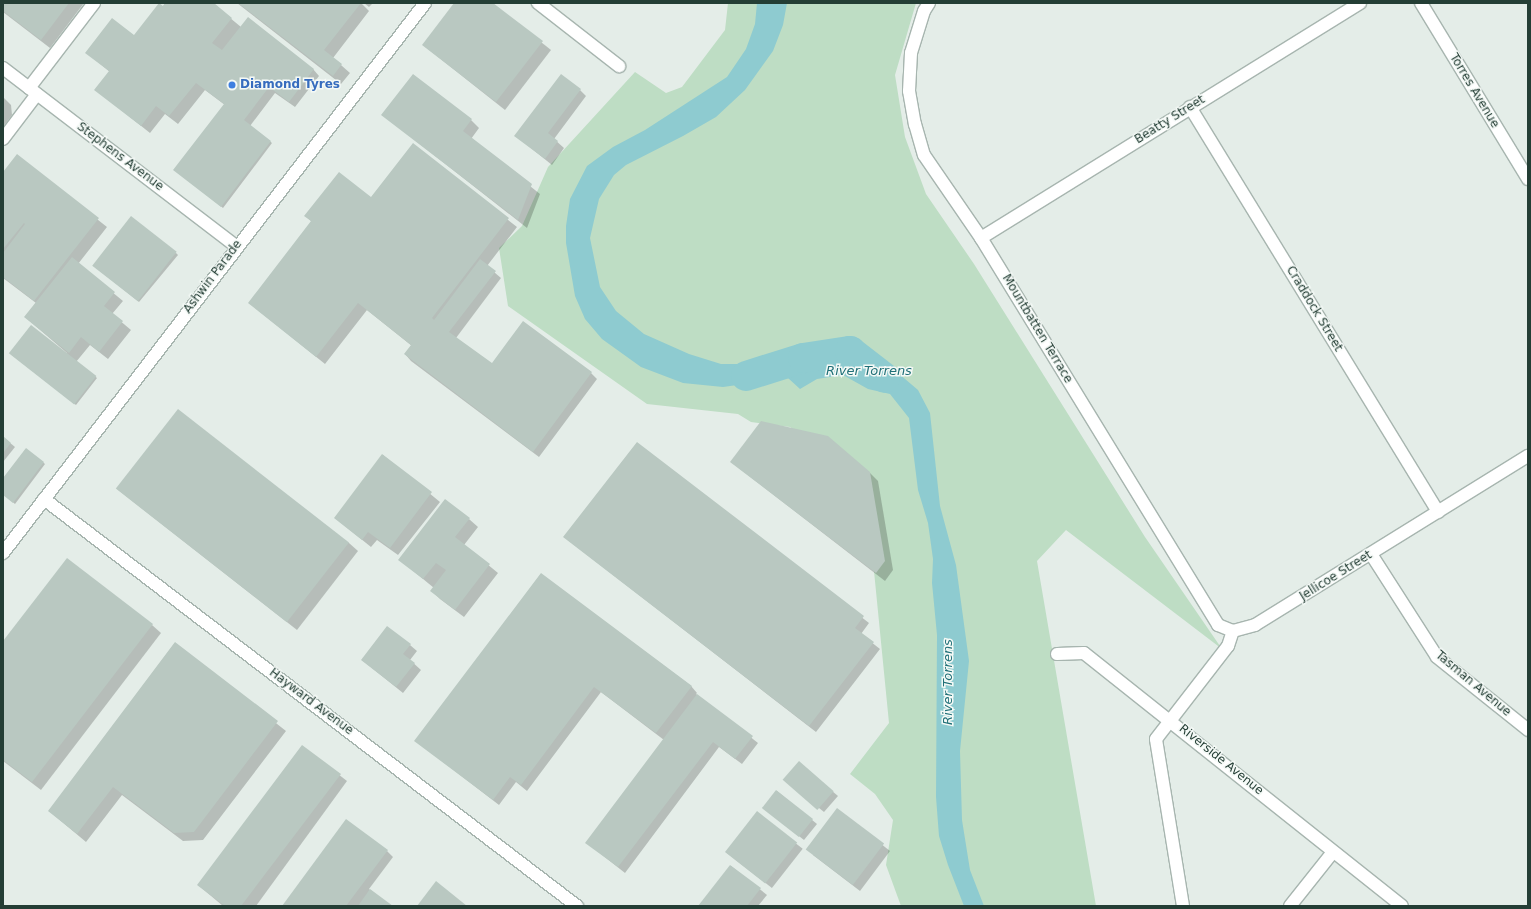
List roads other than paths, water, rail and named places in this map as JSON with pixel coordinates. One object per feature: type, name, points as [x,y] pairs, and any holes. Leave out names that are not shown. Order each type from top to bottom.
[{"type":"street","points":[[3,139],[33,91],[94,3]]},
{"type":"street","name":"Ashwin Parade","points":[[4,548],[44,499],[236,246],[425,3]]},
{"type":"street","points":[[538,3],[619,66]]},
{"type":"street","name":"Mountbatten Terrace","points":[[929,3],[911,53],[909,91],[915,124],[924,155],[981,238],[1212,617],[1218,625],[1233,631]]},
{"type":"street","name":"Beatty Street","points":[[981,238],[1360,3]]},
{"type":"street","name":"Torres Avenue","points":[[1421,3],[1528,178]]},
{"type":"street","name":"Stephens Avenue","points":[[3,68],[236,246]]},
{"type":"street","name":"Craddock Street","points":[[1190,107],[1438,512]]},
{"type":"street","name":"Jellicoe Street","points":[[1233,631],[1255,625],[1528,456]]},
{"type":"street","name":"Hayward Avenue","points":[[44,499],[577,906]]},
{"type":"street","name":"Tasman Avenue","points":[[1371,554],[1437,657],[1528,730]]},
{"type":"street","points":[[1057,654],[1084,653],[1171,720],[1228,646],[1233,631]]},
{"type":"street","name":"Riverside Avenue","points":[[1183,906],[1156,739],[1171,720],[1333,852],[1402,906]]},
{"type":"street","points":[[1290,906],[1333,852]]},
{"type":"water","name":"River Torrens","points":[[757,3],[787,3],[783,25],[773,51],[745,90],[716,117],[683,136],[626,165],[614,175],[599,199],[590,238],[600,287],[616,311],[644,334],[689,354],[721,364],[796,364],[859,352],[878,356],[918,390],[930,413],[940,506],[956,565],[969,661],[960,751],[962,820],[970,870],[984,906],[964,906],[948,865],[939,836],[936,797],[937,635],[932,583],[933,559],[928,523],[918,490],[909,418],[890,394],[868,389],[843,375],[817,379],[800,389],[788,378],[723,387],[683,383],[641,367],[602,339],[585,319],[575,296],[566,243],[566,226],[570,199],[587,166],[613,147],[645,130],[727,77],[746,49],[755,24]]},
{"type":"waterway","name":"River Torrens","points":[[746,376],[803,358],[850,351],[885,378]]},
{"type":"place","name":"Diamond Tyres","points":[[232,85]]}]
